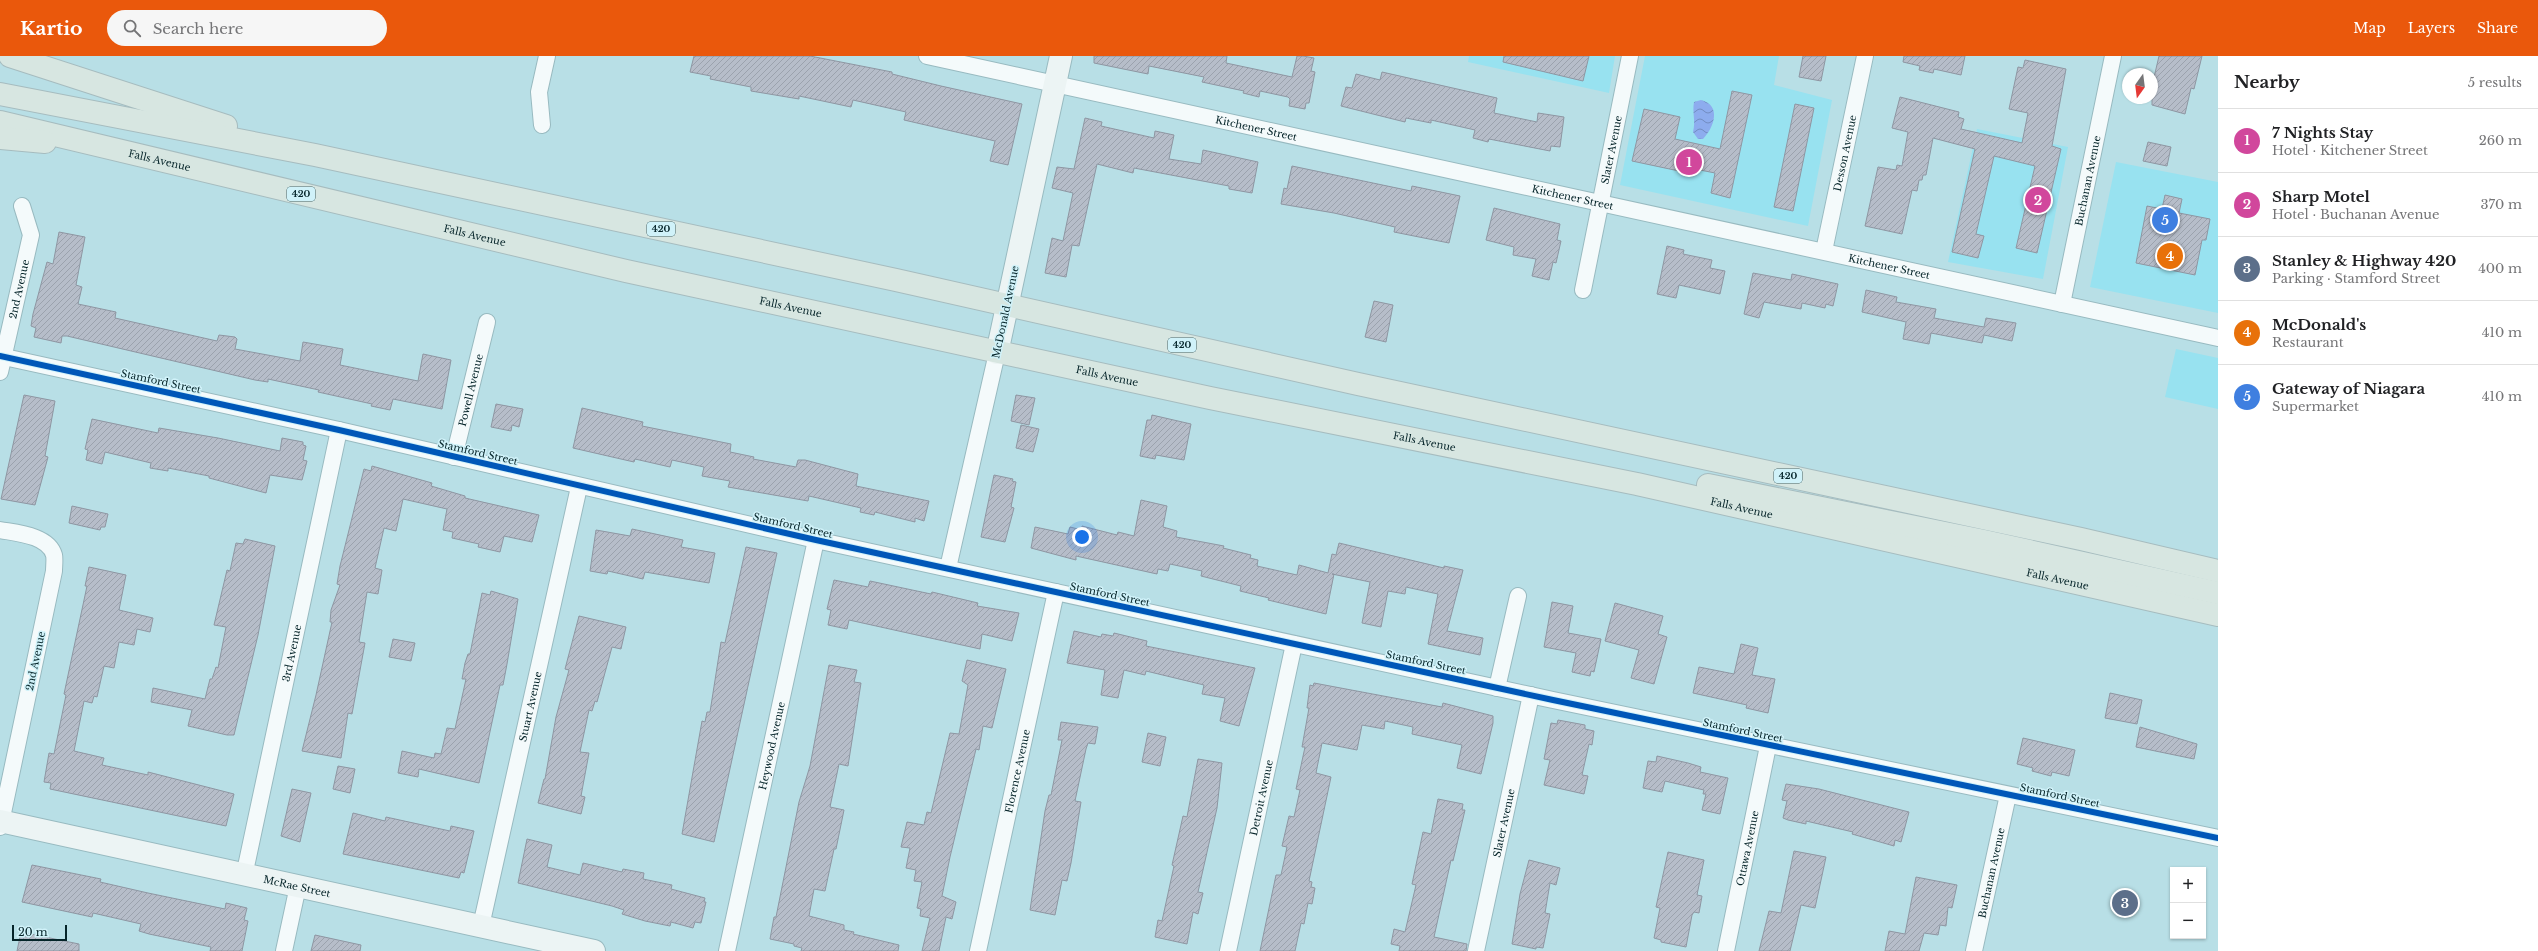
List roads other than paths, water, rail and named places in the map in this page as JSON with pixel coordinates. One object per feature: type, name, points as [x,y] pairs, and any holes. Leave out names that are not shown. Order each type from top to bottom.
[{"type":"highway","points":[[10,56],[315,155]]},
{"type":"highway","name":"420","points":[[0,94],[315,155],[896,280],[1366,386],[2081,539],[2218,571]]},
{"type":"highway","name":"Falls Avenue","points":[[0,122],[98,144],[505,244],[997,353],[1210,398],[1644,485],[2218,615]]},
{"type":"highway","points":[[0,138],[98,144]]},
{"type":"highway","points":[[1493,454],[1673,478],[1984,541],[2218,593]]},
{"type":"street","points":[[542,125],[540,92],[547,56]]},
{"type":"street","name":"Kitchener Street","points":[[927,56],[1600,201],[2218,338]]},
{"type":"street","name":"McDonald Avenue","points":[[948,568],[997,353],[1061,56]]},
{"type":"street","name":"Slater Avenue","points":[[1583,290],[1630,56]]},
{"type":"street","name":"Desson Avenue","points":[[1824,251],[1865,56]]},
{"type":"street","name":"Buchanan Avenue","points":[[2062,304],[2113,56]]},
{"type":"street","name":"2nd Avenue","points":[[0,372],[2,356],[31,235],[22,206]]},
{"type":"street","name":"Powell Avenue","points":[[454,457],[487,322]]},
{"type":"street","name":"Stamford Street","points":[[2,356],[339,430],[579,487],[816,540],[1294,644],[1768,746],[2218,838]]},
{"type":"street","name":"3rd Avenue","points":[[244,876],[339,430]]},
{"type":"street","name":"Stuart Avenue","points":[[481,926],[579,487]]},
{"type":"street","name":"2nd Avenue","points":[[0,530],[36,538],[48,547],[54,554],[54,571],[0,823]]},
{"type":"street","name":"Heywood Avenue","points":[[727,951],[816,540]]},
{"type":"street","name":"Florence Avenue","points":[[978,951],[1056,592]]},
{"type":"street","points":[[1497,688],[1518,596]]},
{"type":"street","name":"Detroit Avenue","points":[[1228,951],[1294,644]]},
{"type":"street","name":"Slater Avenue","points":[[1476,951],[1531,695]]},
{"type":"street","name":"Ottawa Avenue","points":[[1726,951],[1768,746]]},
{"type":"street","name":"Buchanan Avenue","points":[[1974,951],[2008,795]]},
{"type":"street","name":"McRae Street","points":[[0,823],[244,876],[298,886],[593,951]]},
{"type":"street","points":[[284,951],[298,886]]},
{"type":"water","points":[[1701,100],[1708,103],[1712,107],[1714,117],[1713,123],[1707,134],[1703,139],[1698,139],[1693,132],[1694,102]]},
{"type":"place","name":"7 Nights Stay","points":[[1689,162]]},
{"type":"place","name":"Sharp Motel","points":[[2038,200]]},
{"type":"place","name":"Gateway of Niagara","points":[[2165,220]]},
{"type":"place","name":"McDonald's","points":[[2170,256]]},
{"type":"place","name":"Stanley & Highway 420","points":[[2125,903]]}]
